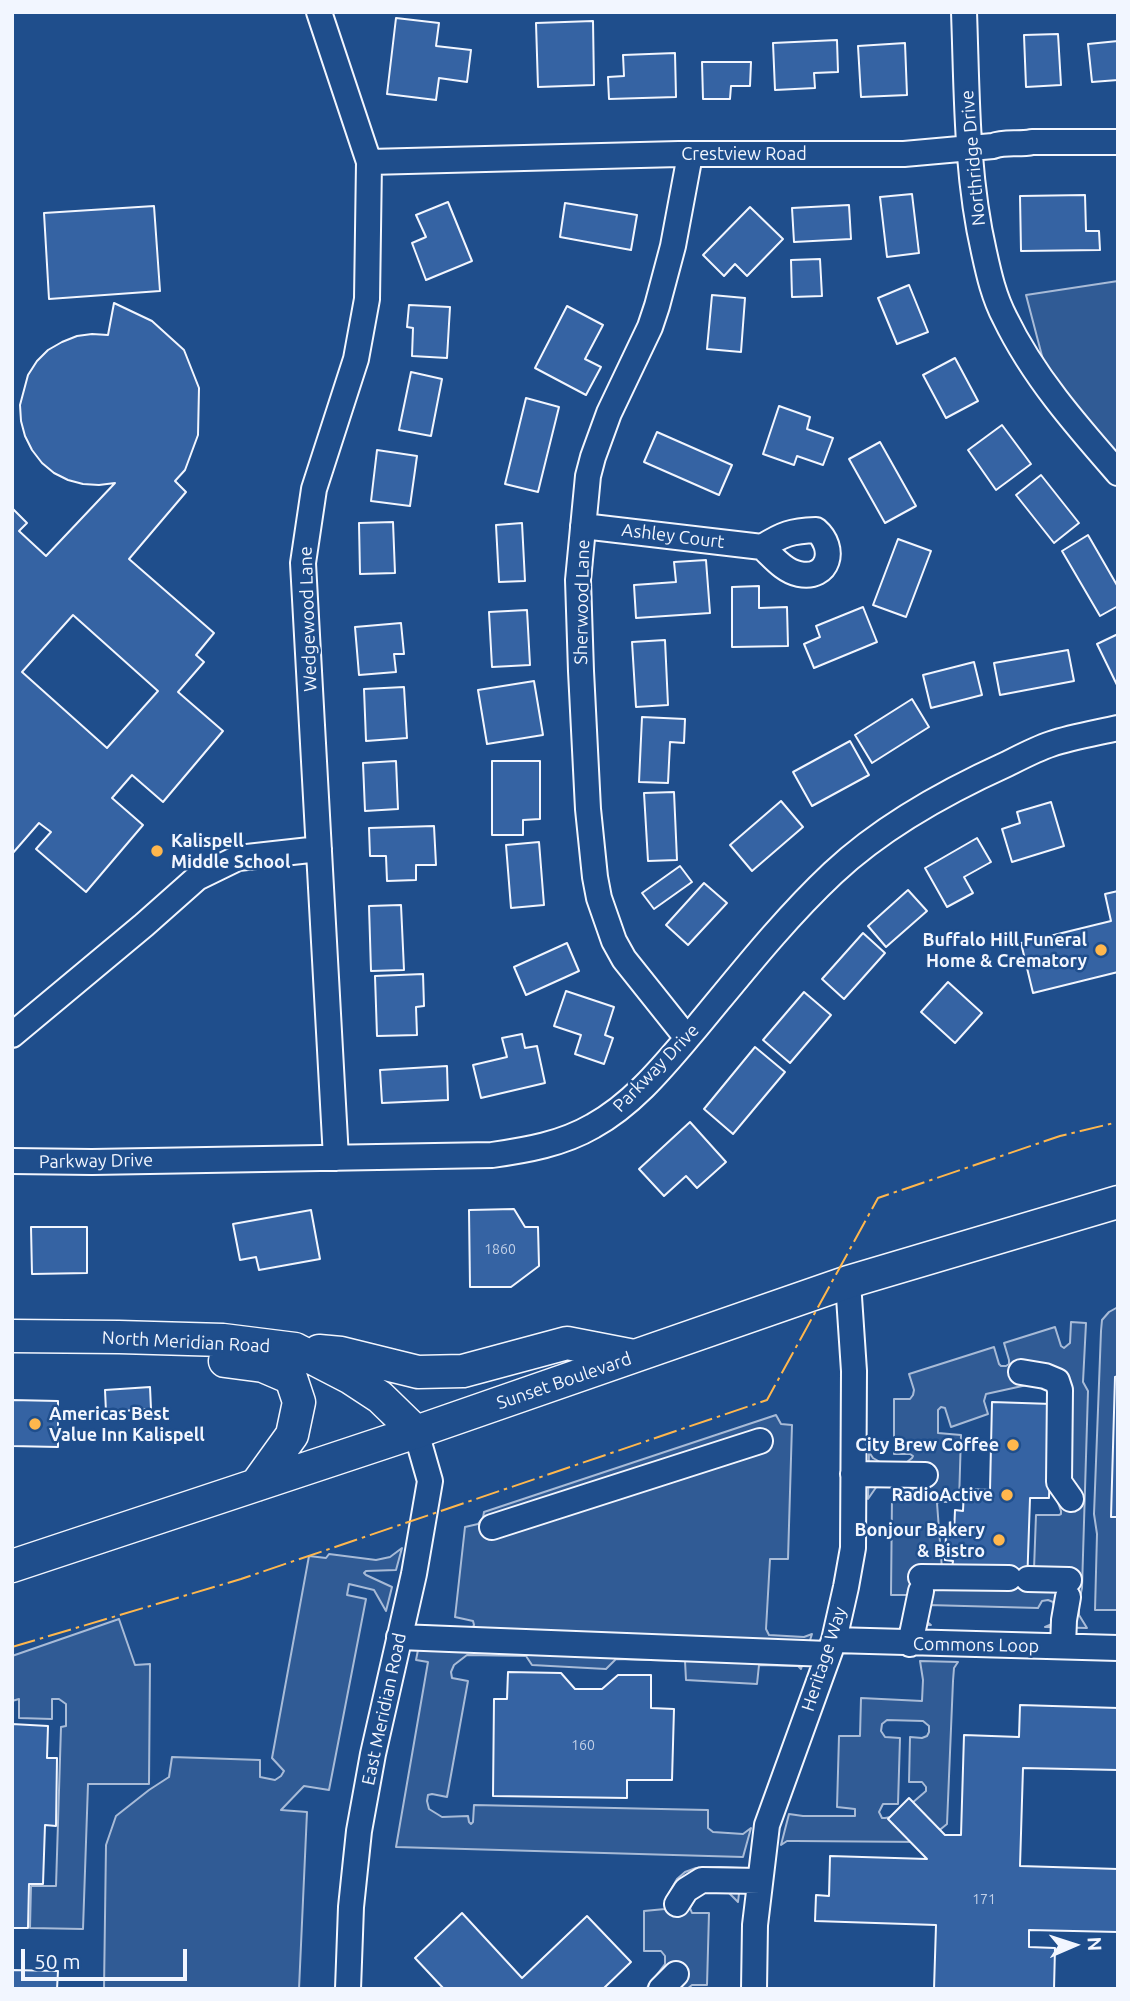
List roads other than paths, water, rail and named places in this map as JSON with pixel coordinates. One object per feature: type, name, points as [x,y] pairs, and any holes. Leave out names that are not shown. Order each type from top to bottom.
[{"type":"main road","name":"Sunset Boulevard","points":[[12,1566],[416,1432],[848,1282],[1118,1202]]},
{"type":"main road","name":"North Meridian Road","points":[[12,1336],[223,1340],[295,1349],[351,1378],[380,1398],[416,1432]]},
{"type":"main road","points":[[119,1337],[160,1354],[262,1366],[291,1378],[299,1402],[292,1435],[256,1485]]},
{"type":"main road","points":[[295,1349],[341,1353],[418,1372],[463,1371],[567,1343],[635,1356]]},
{"type":"street","name":"Wedgewood Lane","points":[[319,12],[369,162],[367,299],[356,359],[314,489],[303,563],[337,1158]]},
{"type":"street","name":"Northridge Drive","points":[[964,12],[970,148],[978,227],[992,288],[1004,318],[1056,401],[1118,473]]},
{"type":"street","name":"Crestview Road","points":[[369,162],[904,153],[1032,142],[1118,142]]},
{"type":"street","name":"Sherwood Lane","points":[[687,1038],[624,960],[614,941],[599,898],[588,809],[578,580],[588,476],[593,457],[609,413],[650,327],[657,306],[673,246],[690,155]]},
{"type":"street","name":"Ashley Court","points":[[583,526],[762,547]]},
{"type":"street","name":"Parkway Drive","points":[[12,1161],[492,1155],[521,1151],[573,1137],[606,1118],[635,1095],[792,914],[834,872],[878,836],[924,806],[994,769],[1050,744],[1118,728]]},
{"type":"street","points":[[12,1035],[197,878],[238,858],[319,849]]},
{"type":"street","name":"Heritage Way","points":[[754,1989],[755,1925],[767,1825],[831,1647],[853,1548],[854,1371],[848,1282]]},
{"type":"street","points":[[1021,1372],[1057,1381],[1060,1390],[1059,1482],[1070,1499]]},
{"type":"street","name":"East Meridian Road","points":[[348,1989],[351,1908],[359,1831],[373,1755],[414,1574],[430,1481],[416,1432]]},
{"type":"street","points":[[492,1527],[760,1441]]},
{"type":"street","points":[[853,1474],[925,1475]]},
{"type":"street","points":[[910,1644],[921,1584],[1018,1579],[1069,1588],[1063,1646]]},
{"type":"street","name":"Commons Loop","points":[[400,1637],[831,1647],[910,1644],[1118,1648]]},
{"type":"street","points":[[677,1904],[686,1890],[702,1880],[760,1881]]},
{"type":"place","name":"Kalispell Middle School","points":[[157,851]]},
{"type":"place","name":"Buffalo Hill Funeral Home & Crematory","points":[[1101,950]]},
{"type":"place","name":"Americas Best Value Inn Kalispell","points":[[35,1424]]},
{"type":"place","name":"City Brew Coffee","points":[[1013,1445]]},
{"type":"place","name":"RadioActive","points":[[1007,1495]]},
{"type":"place","name":"Bonjour Bakery & Bistro","points":[[999,1540]]}]
